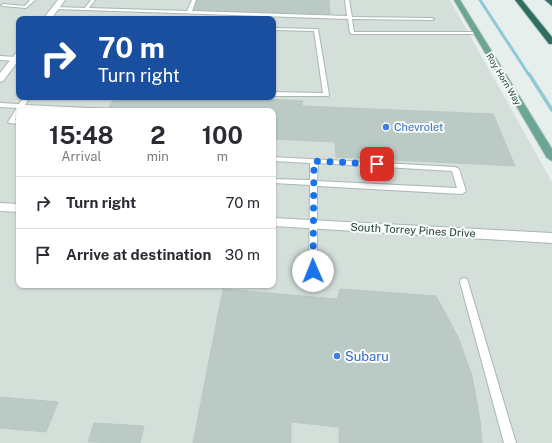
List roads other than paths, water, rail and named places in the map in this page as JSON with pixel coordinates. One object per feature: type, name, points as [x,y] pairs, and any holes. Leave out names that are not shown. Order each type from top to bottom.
[{"type":"highway","points":[[518,0],[552,42]]},
{"type":"highway","points":[[548,0],[552,4]]},
{"type":"main road","name":"Roy Horn Way","points":[[457,0],[552,158]]},
{"type":"street","points":[[49,16],[62,0]]},
{"type":"street","points":[[0,79],[16,59]]},
{"type":"street","points":[[0,207],[16,208]]},
{"type":"street","name":"South Torrey Pines Drive","points":[[276,222],[552,238]]},
{"type":"lane","points":[[2,5],[9,0]]},
{"type":"lane","points":[[2,5],[26,7],[33,0]]},
{"type":"lane","points":[[86,9],[93,0]]},
{"type":"lane","points":[[189,12],[194,0]]},
{"type":"lane","points":[[347,0],[352,33],[476,33]]},
{"type":"lane","points":[[56,8],[350,18],[432,19]]},
{"type":"lane","points":[[276,29],[316,30],[326,95],[276,94]]},
{"type":"lane","points":[[0,58],[16,57]]},
{"type":"lane","points":[[20,108],[25,100]]},
{"type":"lane","points":[[0,105],[22,105],[51,108]]},
{"type":"lane","points":[[16,114],[11,122],[16,122]]},
{"type":"lane","points":[[276,159],[454,169],[462,191],[276,181]]},
{"type":"lane","points":[[313,271],[312,224],[314,161]]},
{"type":"lane","points":[[464,282],[510,443]]},
{"type":"waterway","points":[[480,0],[529,75]]},
{"type":"waterway","points":[[529,74],[552,110]]},
{"type":"place","name":"Chevrolet","points":[[386,127]]},
{"type":"place","name":"Subaru","points":[[337,356]]}]
